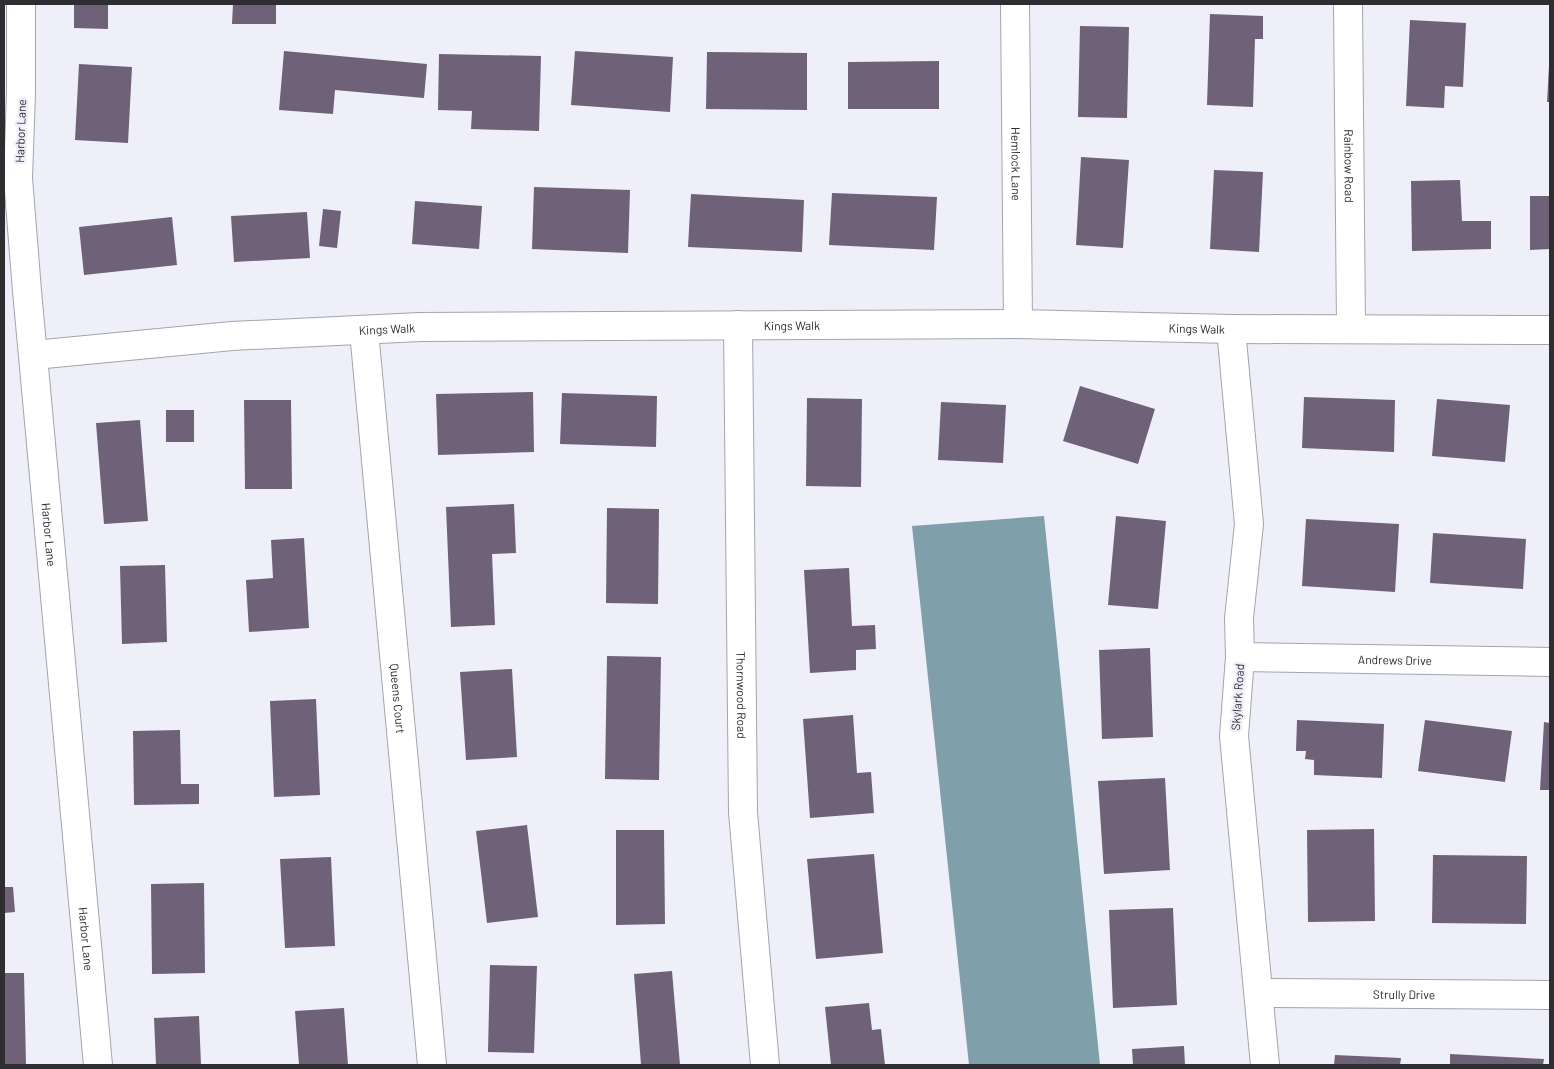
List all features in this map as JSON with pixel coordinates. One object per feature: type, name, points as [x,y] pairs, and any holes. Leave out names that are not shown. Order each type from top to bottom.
[{"type":"street","name":"Harbor Lane","points":[[20,4],[21,93],[18,178],[98,1065]]},
{"type":"street","name":"Hemlock Lane","points":[[1015,4],[1018,324]]},
{"type":"street","name":"Rainbow Road","points":[[1348,4],[1351,328]]},
{"type":"street","name":"Kings Walk","points":[[34,354],[232,336],[420,327],[1018,324],[1231,328],[1550,330]]},
{"type":"street","name":"Thornwood Road","points":[[738,325],[743,812],[765,1065]]},
{"type":"street","name":"Skylark Road","points":[[1231,328],[1249,524],[1239,618],[1240,657],[1234,736],[1265,1065]]},
{"type":"street","name":"Queens Court","points":[[364,331],[432,1065]]},
{"type":"street","name":"Andrews Drive","points":[[1240,657],[1550,662]]},
{"type":"street","name":"Strully Drive","points":[[1259,993],[1550,995]]},
{"type":"water","points":[[1044,516],[1100,1065],[969,1065],[912,526]]},
{"type":"building","points":[[74,4],[108,4],[108,29],[74,28]]},
{"type":"building","points":[[233,4],[276,4],[276,24],[232,24]]},
{"type":"building","points":[[1210,14],[1263,16],[1263,39],[1255,39],[1253,107],[1207,105]]},
{"type":"building","points":[[1410,20],[1466,23],[1463,87],[1445,86],[1444,108],[1406,106]]},
{"type":"building","points":[[1080,26],[1129,27],[1127,118],[1078,117]]},
{"type":"building","points":[[284,51],[427,64],[424,98],[335,90],[333,114],[279,110]]},
{"type":"building","points":[[575,51],[673,57],[670,112],[571,105]]},
{"type":"building","points":[[707,52],[807,53],[807,110],[706,109]]},
{"type":"building","points":[[439,54],[541,56],[539,131],[471,129],[472,111],[438,110]]},
{"type":"building","points":[[939,61],[939,109],[848,109],[848,62]]},
{"type":"building","points":[[79,64],[132,67],[128,143],[75,140]]},
{"type":"building","points":[[1549,66],[1550,102],[1547,102]]},
{"type":"building","points":[[1081,157],[1129,160],[1123,248],[1076,245]]},
{"type":"building","points":[[1214,170],[1263,172],[1259,252],[1210,249]]},
{"type":"building","points":[[1460,180],[1462,221],[1491,221],[1491,249],[1412,251],[1411,181]]},
{"type":"building","points":[[534,187],[630,190],[628,253],[532,249]]},
{"type":"building","points":[[832,193],[937,197],[934,250],[829,245]]},
{"type":"building","points":[[691,194],[804,200],[802,252],[688,247]]},
{"type":"building","points":[[1530,196],[1550,196],[1550,249],[1530,250]]},
{"type":"building","points":[[415,201],[482,206],[479,249],[412,244]]},
{"type":"building","points":[[323,209],[341,211],[337,248],[319,246]]},
{"type":"building","points":[[307,212],[310,258],[234,262],[231,216]]},
{"type":"building","points":[[172,217],[177,265],[84,275],[79,227]]},
{"type":"building","points":[[1080,386],[1155,409],[1138,464],[1063,441]]},
{"type":"building","points":[[533,392],[534,452],[438,455],[436,394]]},
{"type":"building","points":[[562,393],[657,396],[656,447],[560,444]]},
{"type":"building","points":[[1304,397],[1395,400],[1394,452],[1302,448]]},
{"type":"building","points":[[807,398],[862,399],[861,487],[806,486]]},
{"type":"building","points":[[1437,399],[1510,405],[1505,462],[1432,456]]},
{"type":"building","points":[[244,400],[291,400],[292,489],[245,489]]},
{"type":"building","points":[[941,402],[1006,405],[1003,463],[938,460]]},
{"type":"building","points":[[166,410],[194,410],[194,442],[166,442]]},
{"type":"building","points":[[140,420],[148,521],[104,524],[96,423]]},
{"type":"building","points":[[514,504],[516,553],[492,554],[495,625],[451,627],[446,507]]},
{"type":"building","points":[[607,508],[659,509],[658,604],[606,603]]},
{"type":"building","points":[[1116,516],[1166,521],[1158,609],[1108,605]]},
{"type":"building","points":[[1306,519],[1399,524],[1395,592],[1302,586]]},
{"type":"building","points":[[1433,533],[1526,539],[1523,589],[1430,583]]},
{"type":"building","points":[[304,538],[309,628],[249,632],[246,580],[273,578],[271,540]]},
{"type":"building","points":[[165,565],[167,642],[122,644],[120,566]]},
{"type":"building","points":[[849,568],[852,626],[875,625],[876,649],[856,650],[856,670],[810,673],[804,570]]},
{"type":"building","points":[[1150,648],[1153,737],[1102,739],[1099,650]]},
{"type":"building","points":[[607,656],[661,657],[659,780],[605,779]]},
{"type":"building","points":[[512,669],[517,757],[466,760],[460,672]]},
{"type":"building","points":[[316,699],[320,795],[274,797],[270,701]]},
{"type":"building","points":[[853,715],[857,773],[871,772],[874,813],[810,818],[803,719]]},
{"type":"building","points":[[1297,720],[1384,724],[1382,778],[1314,775],[1314,760],[1305,759],[1306,751],[1296,751]]},
{"type":"building","points":[[1425,720],[1512,731],[1505,782],[1418,771]]},
{"type":"building","points":[[1544,722],[1550,723],[1550,790],[1540,790]]},
{"type":"building","points":[[180,730],[181,784],[199,784],[199,804],[134,805],[133,731]]},
{"type":"building","points":[[1165,778],[1170,870],[1104,874],[1098,781]]},
{"type":"building","points":[[527,825],[538,917],[487,923],[476,831]]},
{"type":"building","points":[[1374,829],[1375,921],[1308,922],[1307,830]]},
{"type":"building","points":[[616,830],[664,830],[665,924],[616,925]]},
{"type":"building","points":[[874,854],[883,953],[816,959],[807,859]]},
{"type":"building","points":[[1433,855],[1527,856],[1526,924],[1432,923]]},
{"type":"building","points":[[331,857],[335,946],[285,948],[280,859]]},
{"type":"building","points":[[204,883],[205,973],[152,974],[151,884]]},
{"type":"building","points":[[4,887],[13,887],[15,912],[4,913]]},
{"type":"building","points":[[1173,908],[1177,1005],[1113,1008],[1109,910]]},
{"type":"building","points":[[490,965],[537,966],[534,1053],[488,1052]]},
{"type":"building","points":[[672,971],[680,1065],[641,1065],[634,974]]},
{"type":"building","points":[[4,973],[24,973],[26,1065],[4,1065]]},
{"type":"building","points":[[869,1003],[872,1030],[881,1029],[885,1065],[831,1065],[825,1007]]},
{"type":"building","points":[[344,1008],[348,1065],[299,1065],[295,1011]]},
{"type":"building","points":[[199,1016],[201,1065],[156,1065],[154,1018]]},
{"type":"building","points":[[1184,1046],[1185,1065],[1133,1065],[1132,1049]]},
{"type":"building","points":[[1450,1054],[1544,1059],[1543,1065],[1450,1065]]},
{"type":"building","points":[[1335,1055],[1401,1058],[1400,1065],[1334,1065]]}]
